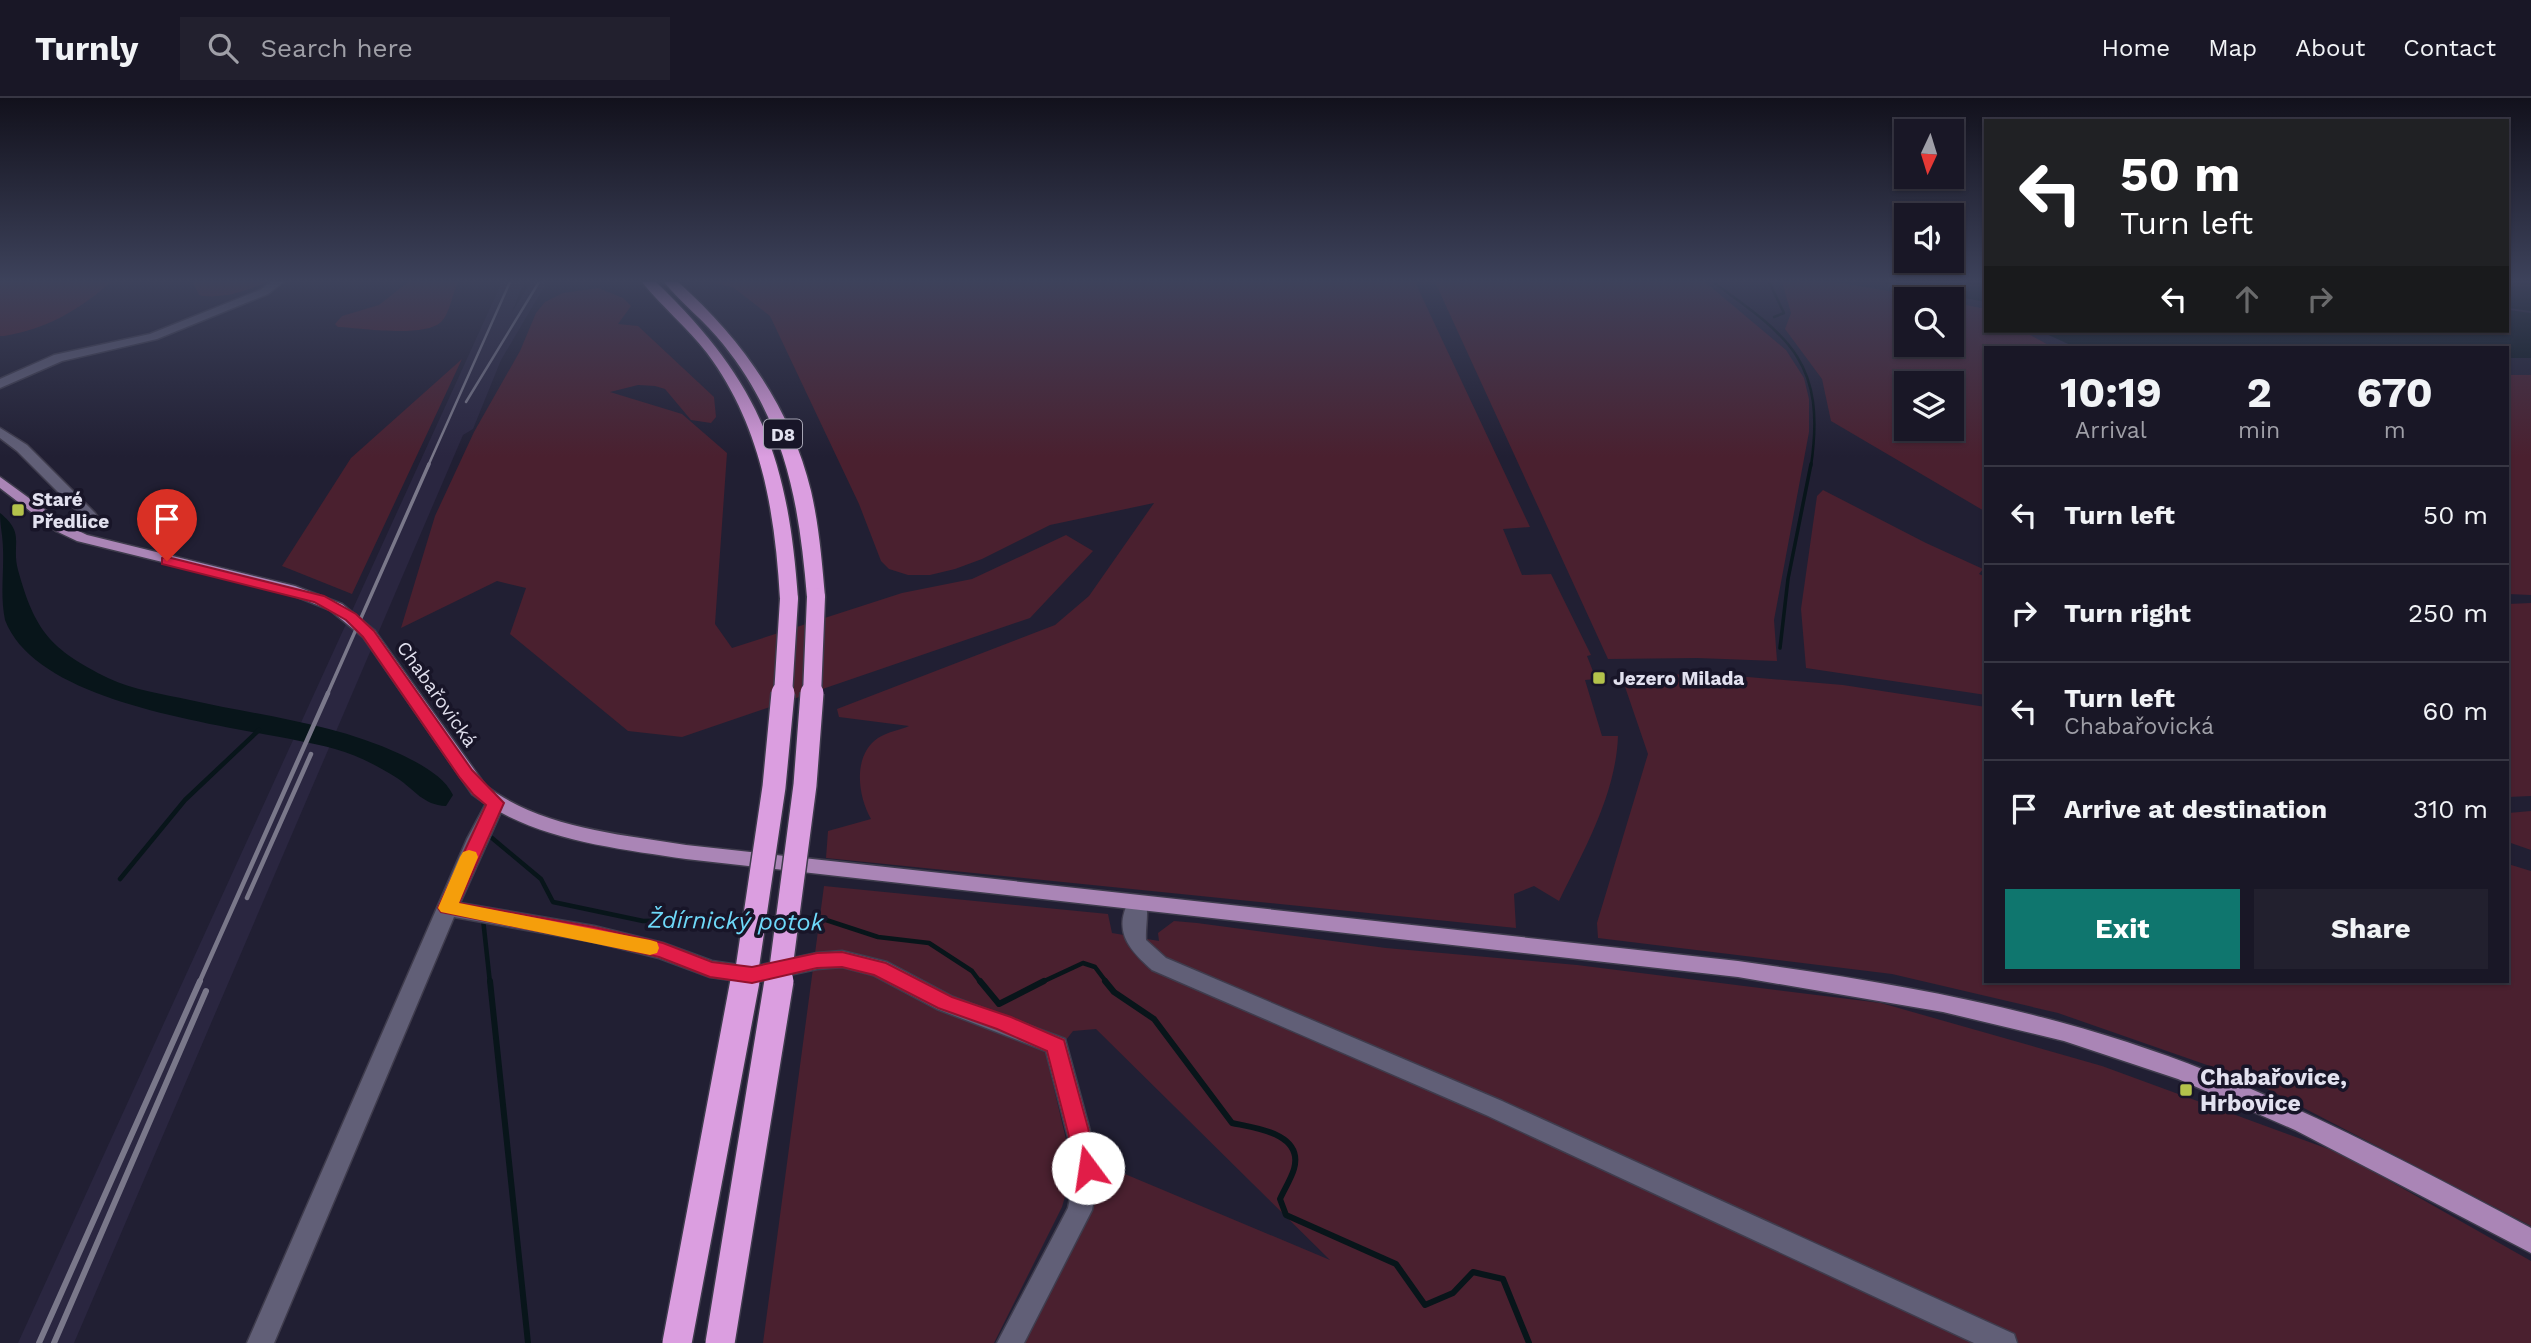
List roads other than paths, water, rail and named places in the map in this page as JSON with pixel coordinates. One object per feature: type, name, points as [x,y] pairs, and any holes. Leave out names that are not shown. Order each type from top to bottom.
[{"type":"highway","name":"D8","points":[[677,1343],[747,965],[764,857],[780,742],[789,599],[787,551],[781,508],[758,428],[737,386],[704,340]]},
{"type":"highway","name":"D8","points":[[720,1343],[796,856],[815,669],[816,597],[804,501],[794,460],[757,382],[728,340]]},
{"type":"main road","name":"Chabařovická","points":[[0,481],[61,528],[98,544],[290,589],[336,607],[369,634],[466,774],[479,790],[496,803]]},
{"type":"main road","points":[[496,803],[552,825],[644,846],[1137,904],[1738,969],[1882,990],[1973,1009],[2066,1032],[2118,1049],[2179,1070],[2269,1107],[2400,1169],[2531,1241]]},
{"type":"street","points":[[0,384],[58,358],[139,340]]},
{"type":"street","points":[[0,432],[22,448],[90,516],[61,528]]},
{"type":"street","points":[[260,1343],[456,909],[496,803]]},
{"type":"street","points":[[1137,904],[1134,924],[1136,943],[1159,964],[1494,1108],[2004,1343]]},
{"type":"street","points":[[456,909],[663,951],[710,969],[752,975],[817,961],[842,959],[879,968],[945,1003],[991,1018],[1057,1046],[1058,1059],[1088,1168],[1085,1189],[1080,1210],[1010,1343]]},
{"type":"waterway","points":[[1784,340],[1797,356],[1807,377],[1813,402],[1811,466]]},
{"type":"waterway","points":[[1780,648],[1788,579],[1811,464]]},
{"type":"waterway","points":[[120,879],[185,800],[259,730]]},
{"type":"waterway","name":"Ždírnický potok","points":[[492,838],[541,879],[553,902],[643,921],[746,919]]},
{"type":"waterway","name":"Ždírnický potok","points":[[762,919],[781,918]]},
{"type":"waterway","name":"Ždírnický potok","points":[[793,918],[820,918],[878,937],[929,943],[972,971],[981,983]]},
{"type":"waterway","name":"Ždírnický potok","points":[[483,919],[490,983]]},
{"type":"waterway","name":"Ždírnický potok","points":[[1041,983],[1083,963],[1095,967],[1107,983]]},
{"type":"waterway","name":"Ždírnický potok","points":[[490,981],[528,1343]]},
{"type":"waterway","name":"Ždírnický potok","points":[[980,981],[999,1004],[1041,983]]},
{"type":"waterway","name":"Ždírnický potok","points":[[1105,981],[1114,992],[1154,1019],[1232,1123],[1275,1134],[1292,1147],[1294,1169],[1280,1199],[1286,1215],[1396,1264],[1425,1305],[1453,1293],[1473,1272],[1503,1279],[1529,1343]]},
{"type":"railway","points":[[428,466],[484,340]]},
{"type":"railway","points":[[466,402],[504,340]]},
{"type":"railway","points":[[327,695],[429,464]]},
{"type":"railway","points":[[199,983],[328,693]]},
{"type":"railway","points":[[247,898],[311,754]]},
{"type":"railway","points":[[39,1343],[200,981]]},
{"type":"railway","points":[[54,1343],[206,991]]},
{"type":"place","name":"Staré Předlice","points":[[18,510]]},
{"type":"place","name":"Jezero Milada","points":[[1599,678]]},
{"type":"place","name":"Chabařovice, Hrbovice","points":[[2186,1090]]}]
